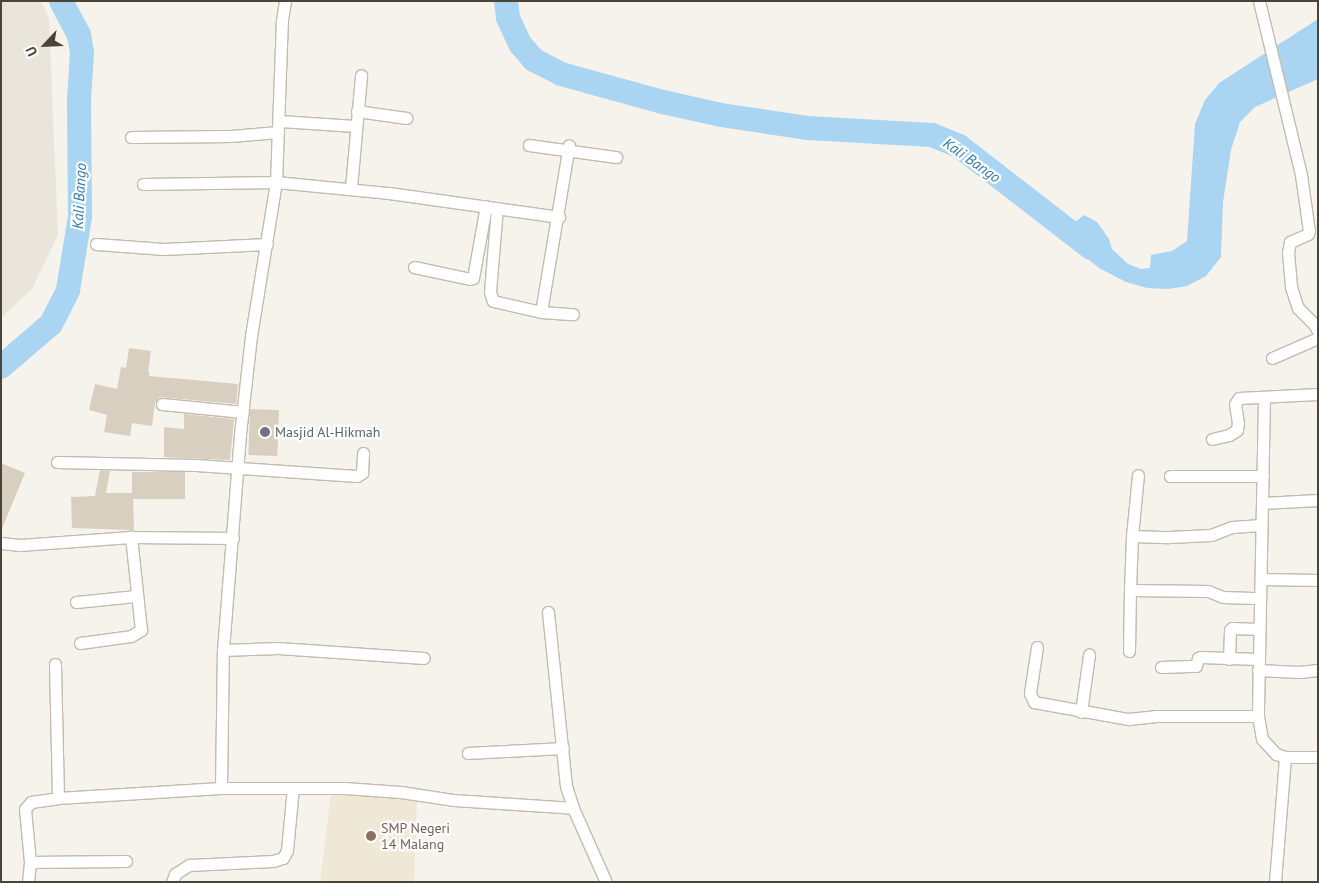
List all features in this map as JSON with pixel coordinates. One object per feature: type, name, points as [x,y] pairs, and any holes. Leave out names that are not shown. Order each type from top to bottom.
[{"type":"street","points":[[221,788],[223,650],[251,336],[276,182],[282,20],[285,1]]},
{"type":"street","points":[[1258,1],[1285,102],[1301,175],[1309,231],[1308,234],[1290,242],[1288,252],[1291,287],[1298,308],[1314,324],[1318,331]]},
{"type":"street","points":[[351,188],[361,75]]},
{"type":"street","points":[[357,111],[407,118]]},
{"type":"street","points":[[131,137],[230,136],[279,127],[355,126]]},
{"type":"street","points":[[529,145],[569,148],[616,157]]},
{"type":"street","points":[[541,312],[559,217],[569,148]]},
{"type":"street","points":[[143,184],[276,182],[351,188],[559,217]]},
{"type":"street","points":[[414,267],[470,279],[473,278],[491,207]]},
{"type":"street","points":[[491,207],[491,298],[495,302],[541,312],[573,314]]},
{"type":"street","points":[[96,244],[151,249],[267,244]]},
{"type":"street","points":[[1272,358],[1318,338]]},
{"type":"street","points":[[1212,440],[1229,435],[1237,430],[1238,424],[1234,404],[1238,398],[1318,394]]},
{"type":"street","points":[[1264,398],[1258,716],[1262,739],[1276,754],[1285,757],[1318,757]]},
{"type":"street","points":[[162,404],[243,412]]},
{"type":"street","points":[[57,462],[196,464],[239,469],[357,476],[362,473],[363,453]]},
{"type":"street","points":[[1130,651],[1132,536],[1138,476]]},
{"type":"street","points":[[1170,476],[1263,476]]},
{"type":"street","points":[[1262,503],[1318,500]]},
{"type":"street","points":[[1132,536],[1211,535],[1232,526],[1261,526]]},
{"type":"street","points":[[1,543],[20,545],[131,538],[233,538]]},
{"type":"street","points":[[80,643],[131,636],[139,632],[142,626],[136,596],[131,538]]},
{"type":"street","points":[[1261,579],[1318,580]]},
{"type":"street","points":[[1130,590],[1208,592],[1223,597],[1260,598]]},
{"type":"street","points":[[76,602],[136,596]]},
{"type":"street","points":[[548,612],[566,786],[573,808],[606,882]]},
{"type":"street","points":[[1228,659],[1230,630],[1232,628],[1259,629]]},
{"type":"street","points":[[1037,647],[1030,693],[1031,700],[1081,712],[1128,719],[1154,716],[1258,716]]},
{"type":"street","points":[[223,650],[278,648],[424,658]]},
{"type":"street","points":[[1081,712],[1089,655]]},
{"type":"street","points":[[1161,666],[1196,666],[1198,658],[1201,657],[1228,659],[1300,672],[1318,670]]},
{"type":"street","points":[[55,664],[58,798]]},
{"type":"street","points":[[468,753],[563,748]]},
{"type":"street","points":[[1275,882],[1285,757]]},
{"type":"street","points":[[28,882],[30,862],[26,806],[31,802],[58,798],[221,788],[344,788],[401,792],[454,800],[573,808]]},
{"type":"street","points":[[172,882],[175,874],[189,865],[273,861],[283,858],[287,850],[293,788]]},
{"type":"street","points":[[30,862],[126,861]]},
{"type":"shaded area","points":[[1,1],[41,1],[49,19],[58,235],[32,289],[1,318]]},
{"type":"shaded area","name":"SMP Negeri 14 Malang","points":[[331,793],[417,800],[414,882],[320,882]]},
{"type":"water","points":[[1318,19],[1318,79],[1255,107],[1240,122],[1231,150],[1223,202],[1221,257],[1206,276],[1187,286],[1168,289],[1147,288],[1126,282],[1099,268],[1058,235],[1084,215],[1097,222],[1109,239],[1112,249],[1128,264],[1141,269],[1150,268],[1151,255],[1172,251],[1187,241],[1195,124],[1205,100],[1219,83]]},
{"type":"building","points":[[129,348],[151,351],[149,376],[238,384],[236,404],[159,397],[155,403],[152,426],[132,423],[130,436],[104,432],[107,415],[89,410],[95,384],[117,389],[121,367],[126,368]]},
{"type":"building","name":"Masjid Al-Hikmah","points":[[250,409],[279,410],[277,456],[248,455]]},
{"type":"building","points":[[184,414],[234,419],[230,460],[164,457],[164,427],[184,429]]},
{"type":"building","points":[[1,463],[25,473],[1,531]]},
{"type":"building","points":[[100,470],[110,471],[106,493],[133,493],[134,530],[72,528],[71,497],[95,496]]},
{"type":"building","points":[[132,472],[185,472],[185,499],[132,499]]},
{"type":"waterway","name":"Kali Bango","points":[[1,367],[51,324],[68,290],[80,217],[79,100],[82,52],[79,35],[61,1]]},
{"type":"waterway","name":"Kali Bango","points":[[506,1],[508,18],[520,44],[534,60],[561,74],[663,102],[721,115],[808,128],[932,135],[959,146],[1091,248]]},
{"type":"place","name":"Masjid Al-Hikmah","points":[[265,432]]},
{"type":"place","name":"SMP Negeri 14 Malang","points":[[371,836]]}]
